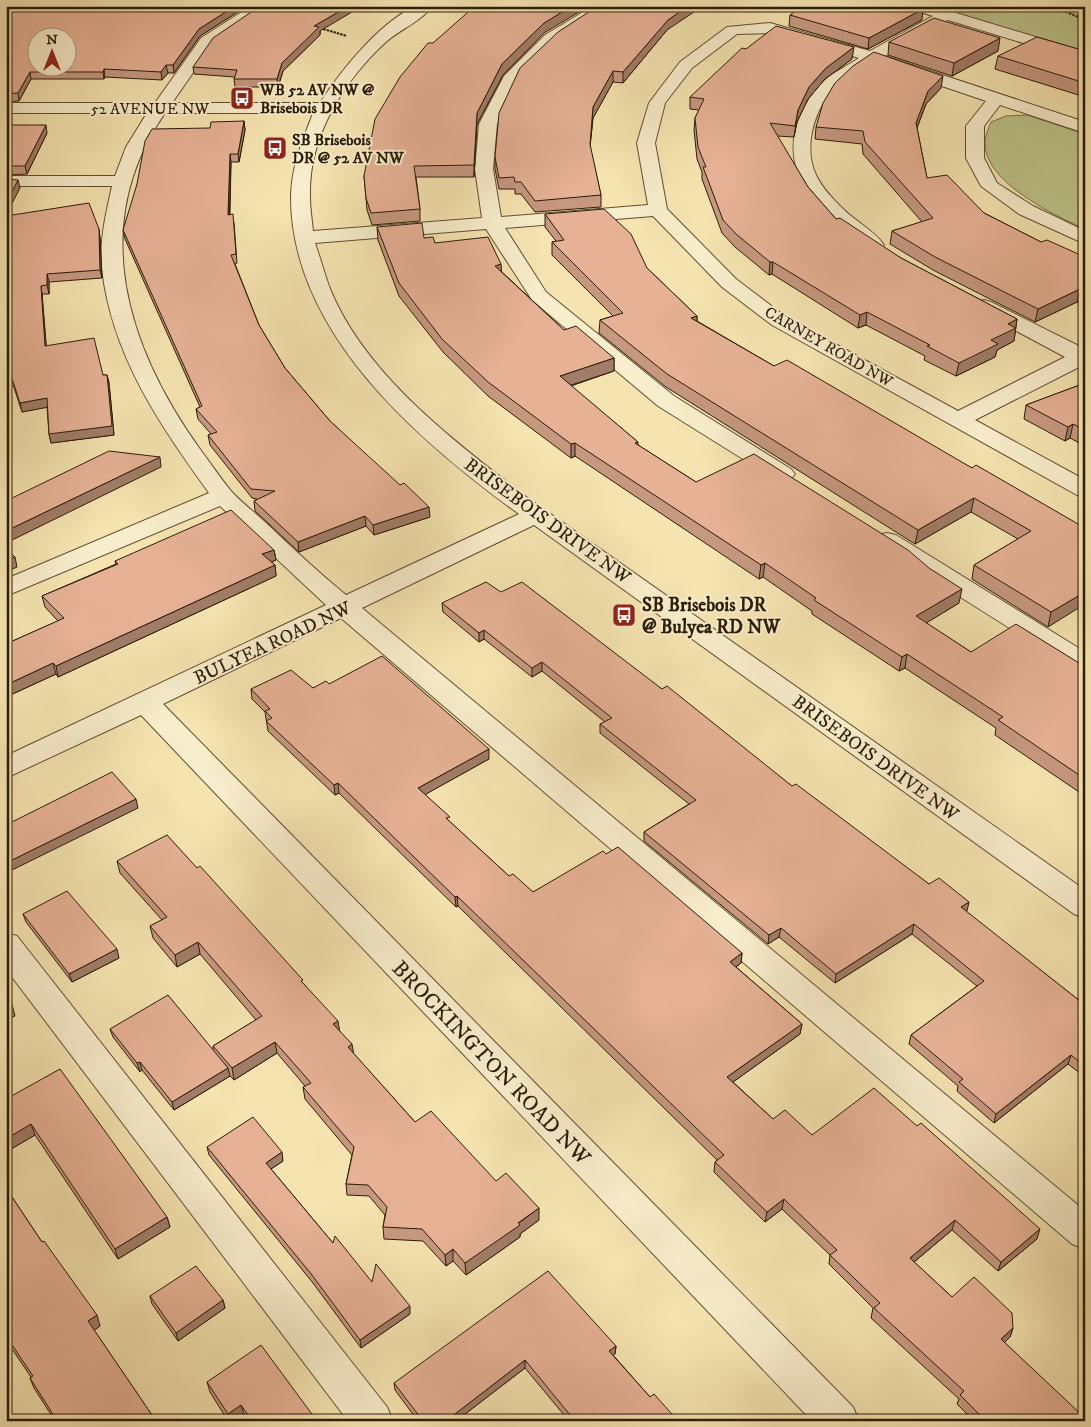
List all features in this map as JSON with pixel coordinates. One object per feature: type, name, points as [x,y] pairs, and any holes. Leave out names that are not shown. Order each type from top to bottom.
[{"type":"street","points":[[262,6],[207,41],[159,108],[135,147],[122,181],[114,221],[112,268],[121,316],[146,379],[175,430],[223,496],[303,572],[1085,1233]]},
{"type":"street","name":"BRISEBOIS DRIVE NW","points":[[426,6],[371,49],[337,87],[324,108],[308,144],[302,166],[300,190],[304,238],[316,279],[346,336],[388,389],[446,445],[514,499],[1085,906]]},
{"type":"street","points":[[604,6],[551,38],[512,76],[488,124],[484,169],[492,223],[539,296],[588,338],[666,401],[800,485]]},
{"type":"street","points":[[916,6],[1085,57]]},
{"type":"street","points":[[892,256],[854,230],[824,199],[805,170],[802,138],[810,112],[831,83],[872,57],[946,15]]},
{"type":"street","points":[[304,238],[658,210],[646,143],[657,103],[686,65],[733,30],[770,28],[872,57],[1085,128]]},
{"type":"street","points":[[996,98],[975,126],[976,158],[990,186],[1026,210],[1085,238]]},
{"type":"street","name":"52 AVENUE NW","points":[[6,108],[324,108]]},
{"type":"street","points":[[6,182],[122,181]]},
{"type":"street","name":"CARNEY ROAD NW","points":[[658,210],[729,283],[779,321],[1085,490]]},
{"type":"street","points":[[969,298],[1083,356]]},
{"type":"street","points":[[958,420],[1083,356]]},
{"type":"street","points":[[6,588],[223,496]]},
{"type":"street","name":"BULYEA ROAD NW","points":[[6,768],[537,514]]},
{"type":"street","points":[[867,527],[1085,664]]},
{"type":"street","name":"BROCKINGTON ROAD NW","points":[[145,702],[839,1421]]},
{"type":"street","points":[[6,945],[373,1421]]},
{"type":"path","points":[[1053,6],[1085,20]]},
{"type":"path","points":[[314,27],[349,36]]},
{"type":"green space","points":[[921,6],[1085,6],[1085,56]]},
{"type":"green space","points":[[1027,115],[1085,134],[1085,229],[1024,196],[997,172],[988,158],[985,142],[991,122],[1006,116]]},
{"type":"building","points":[[6,6],[235,6],[199,29],[173,65],[166,65],[161,72],[104,69],[103,72],[78,72],[78,28],[28,28],[28,76],[18,93],[6,94]]},
{"type":"building","points":[[260,6],[349,6],[314,26],[319,27],[282,63],[277,79],[234,79],[237,70],[193,67],[213,38]]},
{"type":"building","points":[[475,6],[572,6],[544,23],[502,64],[477,113],[474,165],[414,166],[420,209],[371,213],[366,198],[364,176],[375,119],[400,77],[428,43],[433,43]]},
{"type":"building","points":[[598,6],[688,6],[668,20],[623,72],[613,71],[593,107],[590,144],[601,195],[535,201],[521,182],[515,182],[514,177],[499,178],[495,157],[499,113],[520,68],[558,32]]},
{"type":"building","points":[[802,6],[922,6],[923,9],[869,38],[790,15]]},
{"type":"building","points":[[934,18],[1000,38],[954,63],[889,42]]},
{"type":"building","points":[[776,26],[854,47],[826,68],[809,87],[798,110],[795,126],[770,123],[808,187],[836,219],[840,218],[901,258],[1017,319],[1008,324],[1016,328],[991,340],[998,344],[959,363],[927,346],[930,345],[867,312],[860,315],[773,262],[770,262],[736,234],[723,220],[703,167],[706,167],[698,147],[695,118],[704,99],[690,97],[742,48],[746,49]]},
{"type":"building","points":[[1037,37],[1085,51],[1085,83],[998,56]]},
{"type":"building","points":[[874,52],[943,76],[928,91],[916,123],[927,178],[947,175],[984,213],[1041,242],[1047,240],[1085,257],[1085,291],[1080,289],[1038,309],[935,257],[892,231],[933,218],[865,142],[863,131],[816,127],[823,103],[835,83],[853,66]]},
{"type":"building","points":[[244,121],[238,154],[230,154],[228,215],[233,214],[236,254],[231,255],[259,325],[285,368],[330,421],[400,485],[404,483],[429,507],[373,525],[365,516],[298,542],[254,501],[275,491],[251,489],[208,435],[217,432],[196,409],[202,406],[123,230],[137,184],[145,141],[152,129],[210,128],[211,122]]},
{"type":"building","points":[[6,125],[46,125],[25,166],[6,166]]},
{"type":"building","points":[[6,179],[18,180],[6,203]]},
{"type":"building","points":[[89,203],[99,229],[100,270],[47,274],[47,285],[41,286],[45,346],[94,338],[103,375],[107,375],[112,426],[49,434],[47,398],[20,403],[6,364],[6,216]]},
{"type":"building","points":[[604,209],[631,234],[647,268],[697,316],[691,318],[774,366],[787,360],[972,468],[976,465],[1085,528],[1085,592],[1051,612],[974,565],[1031,531],[974,498],[918,530],[667,374],[600,320],[623,313],[552,242],[564,240],[545,214]]},
{"type":"building","points":[[422,223],[424,238],[433,237],[435,243],[488,237],[501,264],[495,266],[564,330],[576,326],[614,358],[560,376],[638,442],[635,443],[696,482],[754,454],[908,550],[929,568],[962,589],[916,616],[971,652],[1016,624],[1079,663],[1085,659],[1085,779],[998,720],[1003,717],[907,654],[902,657],[814,600],[816,598],[765,563],[761,565],[575,443],[571,444],[488,382],[442,339],[399,283],[377,227]]},
{"type":"building","points":[[1085,382],[1085,430],[1073,424],[1068,427],[1026,405],[1077,386]]},
{"type":"building","points":[[109,451],[160,457],[6,531],[6,501]]},
{"type":"building","points":[[231,510],[274,550],[262,554],[275,565],[56,666],[53,663],[6,685],[6,644],[64,618],[42,596],[118,564],[115,561]]},
{"type":"building","points":[[6,548],[15,557],[6,560]]},
{"type":"building","points":[[486,582],[501,592],[522,582],[662,689],[667,686],[792,786],[796,784],[929,884],[939,878],[969,902],[961,907],[1085,1005],[1085,1066],[1071,1055],[996,1114],[959,1082],[963,1079],[911,1035],[984,981],[914,924],[836,974],[781,928],[769,935],[644,832],[696,800],[600,724],[612,718],[542,662],[532,668],[484,630],[479,633],[442,603]]},
{"type":"building","points":[[382,656],[489,749],[418,788],[450,817],[446,818],[509,876],[513,874],[533,892],[603,851],[606,854],[618,847],[742,953],[730,962],[802,1024],[727,1077],[773,1119],[785,1110],[812,1135],[874,1088],[917,1126],[921,1123],[1040,1229],[1001,1262],[955,1220],[910,1258],[952,1297],[974,1277],[1012,1313],[1013,1328],[1001,1339],[1085,1418],[1085,1421],[986,1421],[960,1395],[964,1391],[874,1308],[880,1303],[830,1255],[837,1250],[784,1199],[767,1212],[715,1162],[724,1155],[338,783],[334,785],[266,721],[272,718],[265,711],[270,709],[251,689],[291,670],[313,688],[326,681],[329,684]]},
{"type":"building","points":[[112,772],[136,799],[6,863],[6,825]]},
{"type":"building","points":[[167,835],[197,868],[200,866],[303,980],[301,981],[338,1021],[333,1024],[352,1044],[348,1047],[415,1122],[431,1111],[496,1181],[506,1173],[539,1208],[518,1223],[520,1225],[465,1263],[453,1249],[445,1255],[422,1229],[383,1227],[387,1207],[368,1185],[346,1184],[354,1147],[303,1087],[311,1083],[275,1042],[232,1068],[213,1046],[262,1016],[198,942],[175,955],[150,926],[167,917],[117,861]]},
{"type":"building","points":[[67,891],[117,949],[69,974],[23,914]]},
{"type":"building","points":[[168,995],[228,1068],[172,1102],[140,1062],[137,1063],[110,1029]]},
{"type":"building","points":[[6,997],[12,1004],[6,1007]]},
{"type":"building","points":[[60,1069],[167,1217],[115,1249],[31,1124],[6,1139],[6,1099]]},
{"type":"building","points":[[253,1117],[282,1152],[266,1163],[333,1243],[335,1236],[372,1282],[376,1264],[410,1306],[360,1340],[312,1275],[207,1147]]},
{"type":"building","points":[[6,1188],[42,1242],[44,1241],[97,1315],[88,1321],[156,1421],[61,1421],[59,1417],[56,1419],[30,1378],[33,1376],[6,1336]]},
{"type":"building","points":[[196,1266],[223,1300],[176,1333],[150,1296]]},
{"type":"building","points":[[548,1271],[616,1346],[609,1351],[650,1397],[654,1394],[678,1421],[575,1421],[525,1360],[446,1421],[423,1421],[394,1383]]},
{"type":"building","points":[[261,1345],[317,1421],[252,1421],[241,1405],[228,1414],[207,1382]]},
{"type":"building","points":[[167,1415],[171,1421],[159,1421]]},
{"type":"place","name":"WB 52 AV NW @ Brisebois DR","points":[[242,98]]},
{"type":"place","name":"SB Brisebois DR @ 52 AV NW","points":[[275,148]]},
{"type":"place","name":"SB Brisebois DR @ Bulyea RD NW","points":[[624,615]]}]
